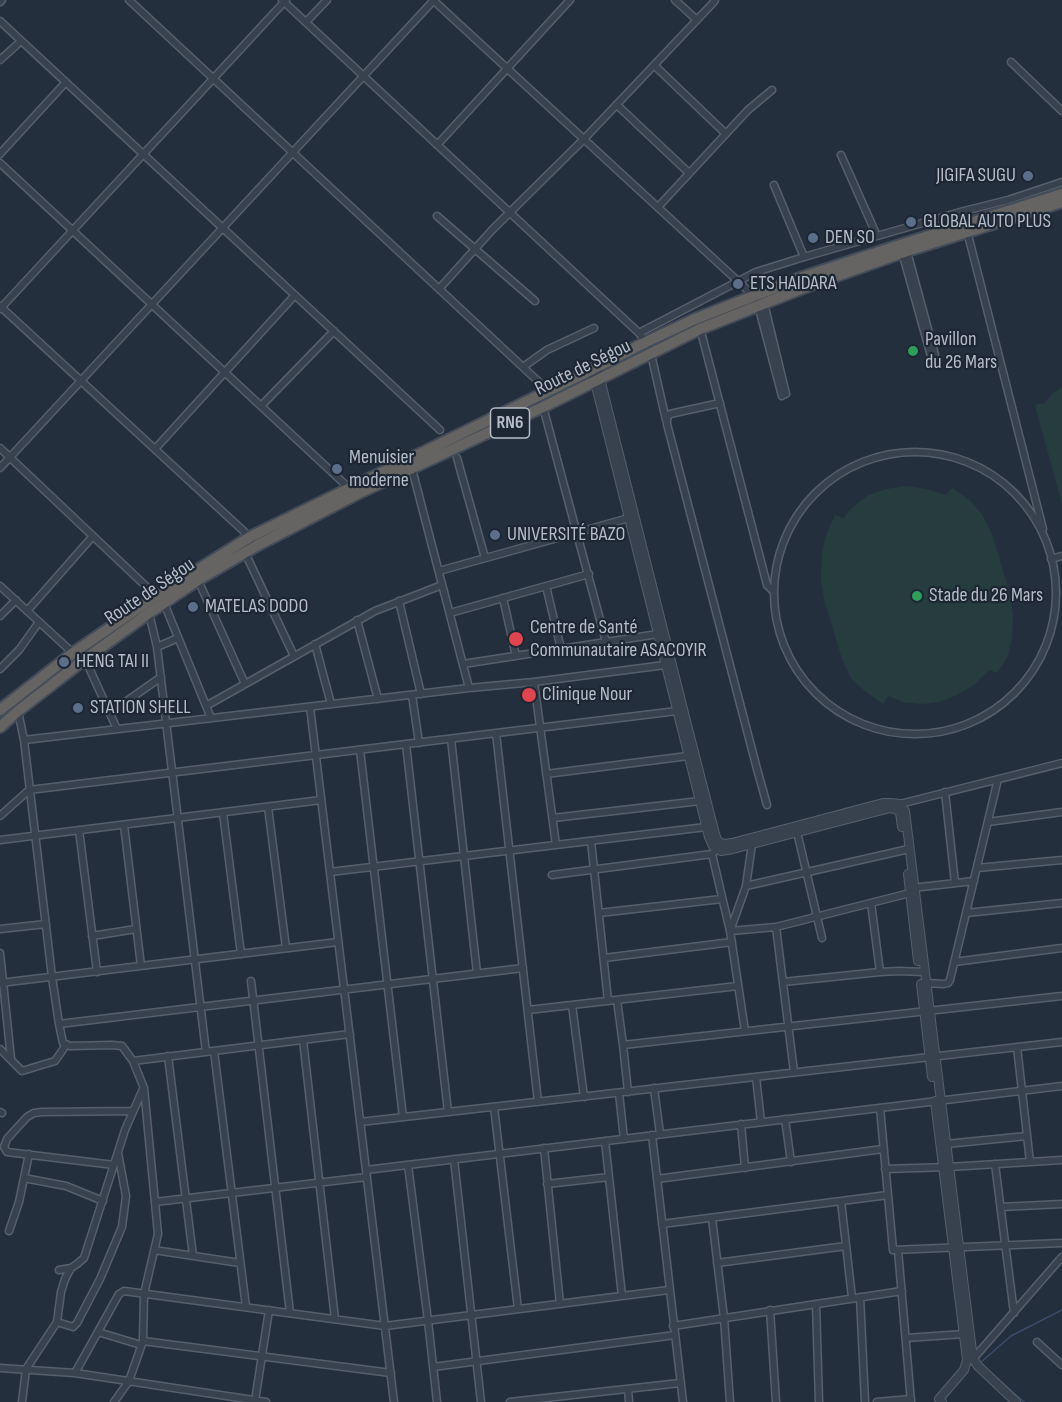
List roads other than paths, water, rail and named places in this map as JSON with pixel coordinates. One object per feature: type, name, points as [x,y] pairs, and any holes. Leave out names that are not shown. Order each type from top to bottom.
[{"type":"highway","name":"Route de Ségou","points":[[0,710],[73,653],[156,596],[250,537],[594,369],[642,337],[698,324],[759,299],[811,274],[966,228],[1062,194]]},
{"type":"highway","name":"Route de Ségou","points":[[966,228],[1062,203]]},
{"type":"highway","name":"Route de Ségou","points":[[0,727],[85,659],[149,613],[198,580],[258,545],[651,354],[698,324]]},
{"type":"street","points":[[129,0],[540,383]]},
{"type":"street","points":[[306,22],[327,0]]},
{"type":"street","points":[[0,468],[433,0],[759,299],[784,395]]},
{"type":"street","points":[[437,145],[570,0]]},
{"type":"street","points":[[675,0],[697,20]]},
{"type":"street","points":[[439,289],[492,230],[617,105],[715,0]]},
{"type":"street","points":[[250,537],[0,307],[284,1],[642,337],[756,272],[1008,200],[1062,182]]},
{"type":"street","points":[[0,21],[440,430]]},
{"type":"street","points":[[0,60],[21,41]]},
{"type":"street","points":[[1011,62],[1062,111]]},
{"type":"street","points":[[654,66],[726,134]]},
{"type":"street","points":[[0,154],[66,82]]},
{"type":"street","points":[[658,207],[748,110],[772,90]]},
{"type":"street","points":[[617,105],[690,173]]},
{"type":"street","points":[[841,155],[877,236]]},
{"type":"street","points":[[0,163],[349,488]]},
{"type":"street","points":[[774,185],[804,257]]},
{"type":"street","points":[[437,216],[535,301]]},
{"type":"street","points":[[966,228],[1049,550],[1051,559],[1055,582],[1054,613],[1047,643],[1034,669],[1023,684],[1001,705],[955,728],[916,734],[879,729],[849,717],[822,699],[800,675],[788,654],[777,622],[773,591],[777,566],[787,534],[806,504],[816,493],[841,474],[863,462],[896,453],[928,453],[946,456],[983,470],[999,480],[1028,509],[1038,524],[1049,550]]},
{"type":"street","points":[[903,248],[933,355]]},
{"type":"street","points":[[154,449],[295,295]]},
{"type":"street","points":[[698,324],[767,585],[773,591]]},
{"type":"street","points":[[523,367],[547,350],[594,328]]},
{"type":"street","points":[[261,405],[334,331]]},
{"type":"street","points":[[651,354],[667,424],[767,805]]},
{"type":"street","points":[[594,369],[715,834],[722,899],[732,942],[744,1031]]},
{"type":"street","points":[[598,380],[665,665],[706,827],[716,849]]},
{"type":"street","points":[[667,424],[670,414],[720,403]]},
{"type":"street","points":[[543,407],[606,642]]},
{"type":"street","points":[[0,448],[151,591]]},
{"type":"street","points":[[457,458],[485,558]]},
{"type":"street","points":[[412,469],[469,688]]},
{"type":"street","points":[[439,572],[629,518]]},
{"type":"street","points":[[27,611],[93,536]]},
{"type":"street","points":[[1051,559],[1062,556]]},
{"type":"street","points":[[248,559],[294,656]]},
{"type":"street","points":[[450,613],[589,574]]},
{"type":"street","points":[[198,580],[245,684]]},
{"type":"street","points":[[206,706],[375,610],[442,585]]},
{"type":"street","points":[[0,586],[73,653]]},
{"type":"street","points":[[546,586],[561,649]]},
{"type":"street","points":[[503,598],[516,656]]},
{"type":"street","points":[[0,616],[16,600]]},
{"type":"street","points":[[399,602],[421,694]]},
{"type":"street","points":[[164,603],[211,718]]},
{"type":"street","points":[[149,613],[161,677],[206,1052]]},
{"type":"street","points":[[357,620],[378,699]]},
{"type":"street","points":[[0,669],[19,650],[39,622]]},
{"type":"street","points":[[463,664],[658,634]]},
{"type":"street","points":[[157,647],[178,638]]},
{"type":"street","points":[[315,644],[331,704]]},
{"type":"street","points":[[85,659],[117,729]]},
{"type":"street","points":[[24,740],[665,665]]},
{"type":"street","points":[[110,714],[161,677]]},
{"type":"street","points":[[534,682],[556,845]]},
{"type":"street","points":[[412,695],[419,743]]},
{"type":"street","points":[[310,707],[394,1402]]},
{"type":"street","points":[[18,711],[24,740],[52,977],[63,1043],[70,1046],[122,1046],[134,1061],[144,1088],[158,1234],[144,1294],[142,1343],[129,1381],[114,1402]]},
{"type":"street","points":[[0,816],[30,790],[677,711]]},
{"type":"street","points":[[496,733],[538,1102]]},
{"type":"street","points":[[451,739],[477,974]]},
{"type":"street","points":[[406,744],[448,1112]]},
{"type":"street","points":[[360,750],[403,1118]]},
{"type":"street","points":[[546,774],[688,756]]},
{"type":"street","points":[[552,875],[716,849],[725,851],[1062,763]]},
{"type":"street","points":[[926,983],[948,983],[998,778]]},
{"type":"street","points":[[945,792],[955,883]]},
{"type":"street","points":[[0,840],[321,800]]},
{"type":"street","points":[[553,818],[700,801]]},
{"type":"street","points":[[716,849],[724,844],[883,803],[891,802],[898,807],[907,849],[956,1248],[973,1359],[1012,1401]]},
{"type":"street","points":[[268,807],[286,948]]},
{"type":"street","points":[[988,822],[1062,812]]},
{"type":"street","points":[[223,813],[241,954]]},
{"type":"street","points":[[124,825],[141,966]]},
{"type":"street","points":[[330,872],[706,827]]},
{"type":"street","points":[[79,830],[97,972]]},
{"type":"street","points":[[797,832],[822,938]]},
{"type":"street","points":[[591,841],[608,1001]]},
{"type":"street","points":[[730,931],[746,886],[752,844]]},
{"type":"street","points":[[746,886],[907,849]]},
{"type":"street","points":[[977,868],[1062,860]]},
{"type":"street","points":[[730,931],[776,927],[912,890],[974,881]]},
{"type":"street","points":[[599,913],[722,899]]},
{"type":"street","points":[[871,903],[880,972]]},
{"type":"street","points":[[966,913],[1062,903]]},
{"type":"street","points":[[0,929],[46,924]]},
{"type":"street","points":[[776,927],[794,1072]]},
{"type":"street","points":[[92,936],[136,930]]},
{"type":"street","points":[[2,983],[338,942]]},
{"type":"street","points":[[604,958],[732,942]]},
{"type":"street","points":[[954,962],[1062,948]]},
{"type":"street","points":[[0,953],[10,1059]]},
{"type":"street","points":[[59,1024],[523,968]]},
{"type":"street","points":[[783,982],[880,972],[922,972]]},
{"type":"street","points":[[922,972],[926,983],[927,1011]]},
{"type":"street","points":[[251,981],[291,1313]]},
{"type":"street","points":[[528,1011],[738,986]]},
{"type":"street","points":[[623,1045],[1062,996]]},
{"type":"street","points":[[617,1000],[628,1092]]},
{"type":"street","points":[[572,1005],[584,1096]]},
{"type":"street","points":[[134,1061],[350,1034]]},
{"type":"street","points":[[303,1040],[335,1319]]},
{"type":"street","points":[[360,1122],[1062,1042]]},
{"type":"street","points":[[0,1049],[22,1071],[55,1061],[66,1045]]},
{"type":"street","points":[[1017,1047],[1030,1162]]},
{"type":"street","points":[[214,1051],[246,1307]]},
{"type":"street","points":[[168,1056],[193,1256]]},
{"type":"street","points":[[756,1077],[761,1122]]},
{"type":"street","points":[[155,1202],[320,1182],[408,1165],[454,1159],[1062,1086]]},
{"type":"street","points":[[59,1270],[71,1268],[84,1258],[125,1130],[144,1088]]},
{"type":"street","points":[[654,1089],[660,1134]]},
{"type":"street","points":[[619,1093],[624,1138]]},
{"type":"street","points":[[938,1101],[946,1144],[946,1167]]},
{"type":"street","points":[[494,1107],[518,1309]]},
{"type":"street","points":[[880,1108],[892,1248],[895,1251],[1062,1243]]},
{"type":"street","points":[[114,1165],[7,1152],[4,1147],[7,1138],[27,1117],[34,1113],[133,1111]]},
{"type":"street","points":[[785,1119],[791,1162]]},
{"type":"street","points":[[741,1124],[746,1168]]},
{"type":"street","points":[[652,1135],[682,1402]]},
{"type":"street","points":[[946,1144],[1027,1136]]},
{"type":"street","points":[[605,1141],[622,1296]]},
{"type":"street","points":[[544,1148],[560,1304]]},
{"type":"street","points":[[657,1179],[884,1149]]},
{"type":"street","points":[[57,1322],[73,1327],[77,1323],[122,1227],[126,1196],[118,1153]]},
{"type":"street","points":[[9,1231],[29,1155]]},
{"type":"street","points":[[454,1159],[481,1402]]},
{"type":"street","points":[[885,1169],[1062,1160]]},
{"type":"street","points":[[995,1164],[1014,1313]]},
{"type":"street","points":[[408,1165],[437,1402]]},
{"type":"street","points":[[547,1184],[609,1177]]},
{"type":"street","points":[[24,1178],[66,1186],[103,1201]]},
{"type":"street","points":[[662,1224],[888,1196]]},
{"type":"street","points":[[841,1201],[852,1298]]},
{"type":"street","points":[[1001,1207],[1062,1204]]},
{"type":"street","points":[[712,1218],[724,1318],[730,1402]]},
{"type":"street","points":[[717,1263],[846,1246]]},
{"type":"street","points":[[939,1401],[966,1365],[956,1248]]},
{"type":"street","points":[[154,1250],[240,1263]]},
{"type":"street","points":[[877,1402],[911,1401],[898,1250]]},
{"type":"street","points":[[973,1359],[1062,1257]]},
{"type":"street","points":[[22,1402],[26,1370],[57,1322],[61,1292],[71,1268]]},
{"type":"street","points":[[75,1373],[121,1292],[124,1291],[385,1326],[669,1290]]},
{"type":"street","points":[[674,1326],[902,1291]]},
{"type":"street","points":[[860,1297],[865,1402]]},
{"type":"street","points":[[816,1304],[819,1402]]},
{"type":"street","points":[[255,1401],[268,1310]]},
{"type":"street","points":[[770,1310],[776,1402]]},
{"type":"street","points":[[98,1332],[142,1343],[391,1373]]},
{"type":"street","points":[[906,1338],[964,1334]]},
{"type":"street","points":[[434,1367],[675,1335]]},
{"type":"street","points":[[1037,1342],[1062,1365]]},
{"type":"street","points":[[0,1368],[75,1373],[240,1400],[266,1402]]},
{"type":"street","points":[[510,1402],[538,1401],[680,1383]]},
{"type":"street","points":[[628,1389],[630,1402]]},
{"type":"street","points":[[582,1394],[583,1402]]},
{"type":"waterway","points":[[1024,1402],[980,1363],[1011,1336],[1062,1310]]},
{"type":"place","name":"JIGIFA SUGU","points":[[1028,176]]},
{"type":"place","name":"GLOBAL AUTO PLUS","points":[[911,222]]},
{"type":"place","name":"DEN SO","points":[[813,238]]},
{"type":"place","name":"ETS HAIDARA","points":[[738,284]]},
{"type":"place","name":"Pavillon du 26 Mars","points":[[913,351]]},
{"type":"place","name":"Menuisier moderne","points":[[337,469]]},
{"type":"place","name":"UNIVERSITÉ BAZO","points":[[495,535]]},
{"type":"place","name":"Stade du 26 Mars","points":[[917,596]]},
{"type":"place","name":"MATELAS DODO","points":[[193,607]]},
{"type":"place","name":"Centre de Santé Communautaire ASACOYIR","points":[[516,639]]},
{"type":"place","name":"HENG TAI II","points":[[64,662]]},
{"type":"place","name":"Clinique Nour","points":[[529,695]]},
{"type":"place","name":"STATION SHELL","points":[[78,708]]}]
